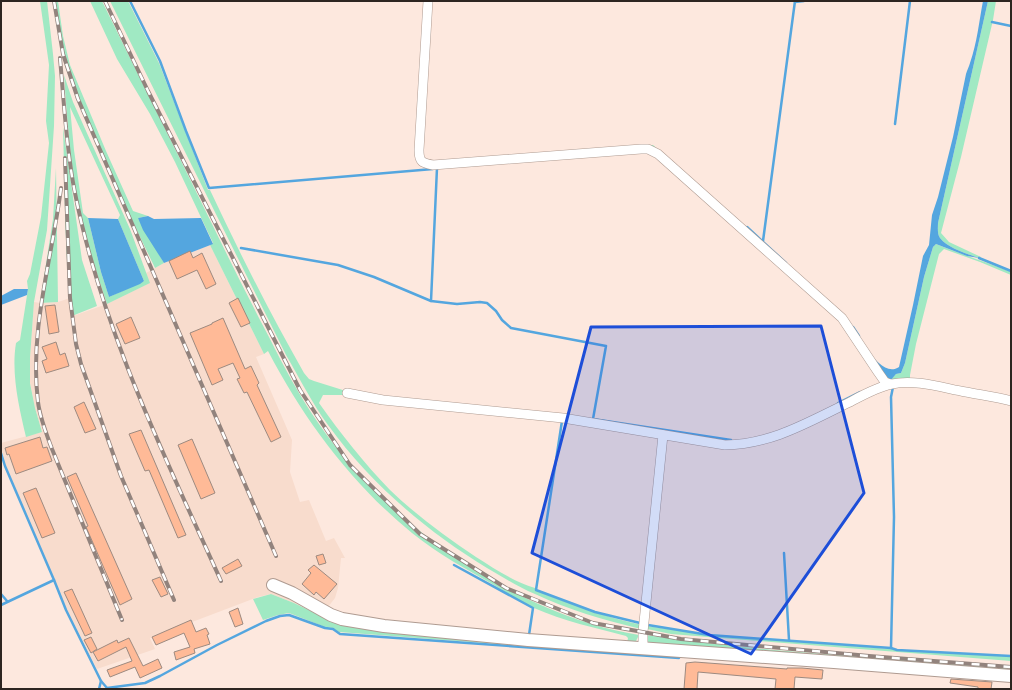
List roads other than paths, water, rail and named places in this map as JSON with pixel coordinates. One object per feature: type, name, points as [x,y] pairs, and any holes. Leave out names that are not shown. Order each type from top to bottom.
[{"type":"street","points":[[428,1],[419,158],[421,161],[433,165],[641,149],[653,151],[693,183],[842,318],[885,382],[890,384]]},
{"type":"street","points":[[347,394],[383,400],[563,418],[725,445],[756,442],[772,438],[802,426],[876,389],[890,384],[910,382],[919,383],[1011,401]]},
{"type":"street","points":[[643,649],[643,632],[663,435]]},
{"type":"street","points":[[273,585],[292,593],[331,615],[342,619],[368,624],[528,640],[1011,676]]},
{"type":"water","points":[[983,1],[988,1],[938,223],[938,235],[943,242],[958,250],[979,258],[967,256],[936,244],[933,247],[924,277],[905,363],[901,373],[896,374],[890,381],[868,352],[886,368],[895,369],[899,367],[923,256],[929,245],[932,215],[938,197],[953,137],[966,74],[978,32]]},
{"type":"water","points":[[148,216],[154,219],[201,218],[213,244],[164,263],[143,230],[138,218]]},
{"type":"water","points":[[88,218],[118,219],[144,281],[109,297],[101,272]]},
{"type":"water","points":[[14,289],[28,289],[27,295],[1,305],[1,296]]},
{"type":"waterway","points":[[130,1],[160,61],[209,188],[433,169]]},
{"type":"waterway","points":[[763,241],[795,1]]},
{"type":"waterway","points":[[795,2],[804,1]]},
{"type":"waterway","points":[[895,124],[910,1]]},
{"type":"waterway","points":[[992,22],[1011,26]]},
{"type":"waterway","points":[[431,301],[437,168]]},
{"type":"waterway","points":[[747,227],[786,263]]},
{"type":"waterway","points":[[241,248],[338,265],[374,277],[431,301],[457,304],[480,302],[487,303],[511,328],[606,346],[593,419],[731,440]]},
{"type":"waterway","points":[[979,258],[1011,271]]},
{"type":"waterway","points":[[853,327],[859,336]]},
{"type":"waterway","points":[[891,648],[894,517],[891,397],[893,387]]},
{"type":"waterway","points":[[838,403],[860,392]]},
{"type":"waterway","points":[[562,421],[536,590],[595,612],[640,623]]},
{"type":"waterway","points":[[1,453],[5,466],[54,580],[1,605]]},
{"type":"waterway","points":[[784,553],[789,640]]},
{"type":"waterway","points":[[454,565],[533,608],[529,635]]},
{"type":"waterway","points":[[54,580],[66,610],[101,681],[99,689]]},
{"type":"waterway","points":[[1,594],[7,601]]},
{"type":"waterway","points":[[101,681],[107,688],[145,683],[266,621],[280,616],[289,615],[325,628],[333,629],[340,634],[679,658]]},
{"type":"waterway","points":[[648,625],[709,635],[891,648],[897,650],[1011,656]]},
{"type":"railway","points":[[54,1],[63,54],[78,99],[276,556]]},
{"type":"railway","points":[[105,1],[148,91],[300,390],[350,465],[420,534],[506,588],[593,623],[681,639],[1011,667]]},
{"type":"railway","points":[[60,58],[71,172],[85,239],[100,289],[136,389],[221,581]]},
{"type":"railway","points":[[65,158],[70,298],[76,344],[81,364],[121,476],[174,600]]},
{"type":"railway","points":[[61,188],[39,321],[36,375],[38,402],[45,431],[122,620]]}]
